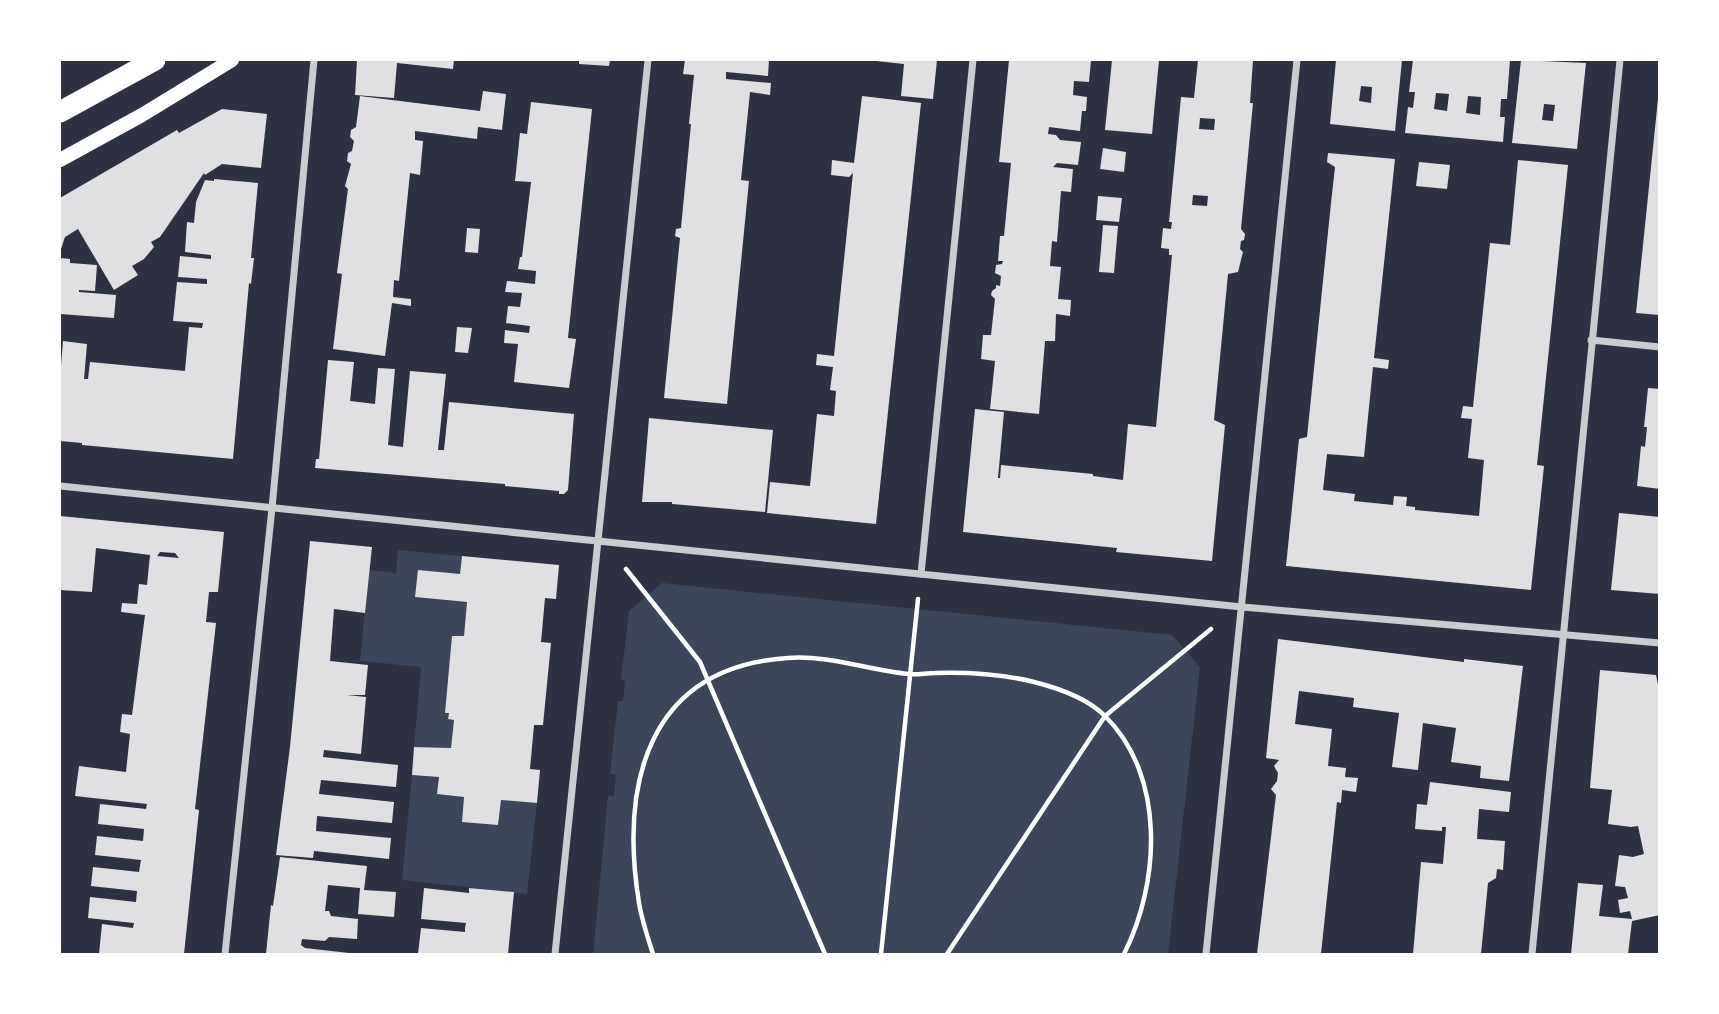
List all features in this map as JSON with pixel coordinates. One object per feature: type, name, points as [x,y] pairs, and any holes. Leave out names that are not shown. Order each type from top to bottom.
[{"type":"highway","points":[[60,112],[155,60]]},
{"type":"main road","points":[[60,160],[142,115],[232,60]]},
{"type":"street","points":[[225,954],[272,508],[314,60]]},
{"type":"street","points":[[555,954],[648,60]]},
{"type":"street","points":[[921,574],[973,60]]},
{"type":"street","points":[[1206,954],[1297,60]]},
{"type":"street","points":[[1532,954],[1620,60]]},
{"type":"street","points":[[1591,340],[1660,347]]},
{"type":"street","points":[[60,486],[1242,607],[1660,643]]},
{"type":"path","points":[[626,569],[700,662],[825,954]]},
{"type":"path","points":[[881,954],[918,599]]},
{"type":"path","points":[[947,954],[1105,716],[1211,629]]},
{"type":"path","points":[[653,954],[640,906],[636,878],[635,809],[645,759],[654,735],[668,713],[688,692],[707,679],[729,670],[787,658],[813,658],[910,674],[968,673],[1033,682],[1062,691],[1105,716],[1134,755],[1151,817],[1151,852],[1146,885],[1125,954]]},
{"type":"shaded area","points":[[398,550],[462,556],[460,574],[416,597],[467,602],[464,636],[452,636],[448,719],[454,720],[451,748],[414,747],[421,667],[360,661],[369,570],[396,573]]},
{"type":"shaded area","points":[[662,583],[1172,635],[1200,667],[1168,954],[593,954],[608,796],[614,796],[616,775],[610,774],[618,701],[623,701],[625,681],[621,680],[629,611]]},
{"type":"shaded area","points":[[412,775],[439,777],[437,793],[464,797],[462,822],[501,800],[537,803],[527,894],[402,880]]},
{"type":"building","points":[[357,60],[454,60],[453,69],[397,63],[394,98],[355,95]]},
{"type":"building","points":[[579,60],[610,60],[609,66],[579,64]]},
{"type":"building","points":[[685,60],[769,60],[768,76],[726,72],[726,79],[771,83],[770,95],[750,92],[741,180],[749,181],[727,404],[664,398],[680,238],[675,236],[676,229],[681,228],[691,124],[694,75],[683,74]]},
{"type":"building","points":[[876,60],[937,60],[933,99],[901,96],[904,64]]},
{"type":"building","points":[[1009,60],[1091,60],[1089,82],[1074,81],[1073,95],[1087,97],[1080,131],[1049,127],[1048,134],[1056,135],[1060,140],[1081,142],[1078,165],[1057,163],[1053,167],[1073,169],[1071,192],[1061,191],[1057,242],[1052,241],[1050,266],[1061,267],[1058,299],[1071,300],[1070,316],[1056,314],[1055,341],[1045,341],[1039,414],[990,409],[995,361],[981,359],[983,335],[991,335],[995,299],[991,295],[992,291],[996,285],[1000,286],[1001,276],[995,273],[996,265],[1002,264],[1003,261],[998,261],[1000,236],[1004,236],[1011,163],[999,162]]},
{"type":"building","points":[[1112,60],[1159,60],[1152,134],[1105,130]]},
{"type":"building","points":[[1198,60],[1253,60],[1250,103],[1253,103],[1241,229],[1245,234],[1244,240],[1241,241],[1240,249],[1243,252],[1238,272],[1228,274],[1214,420],[1225,425],[1212,561],[1116,552],[1117,548],[963,532],[975,409],[1004,412],[998,478],[1001,465],[1093,474],[1123,480],[1128,424],[1156,427],[1172,255],[1169,255],[1169,249],[1161,248],[1163,228],[1171,229],[1172,222],[1169,222],[1181,97],[1194,98]],"holes":[[[1200,118],[1215,119],[1214,130],[1199,129]],[[1193,195],[1208,196],[1207,206],[1192,205]]]},
{"type":"building","points":[[1336,60],[1402,60],[1395,131],[1330,124]],"holes":[[[1361,86],[1372,87],[1371,103],[1359,101]]]},
{"type":"building","points":[[1413,60],[1510,60],[1507,99],[1501,99],[1500,117],[1505,117],[1503,142],[1405,133],[1408,107],[1413,108],[1415,92],[1409,92]],"holes":[[[1436,93],[1449,94],[1447,111],[1434,109]],[[1468,96],[1481,97],[1480,115],[1466,113]]]},
{"type":"building","points":[[1521,60],[1586,63],[1577,149],[1512,143]],"holes":[[[1544,104],[1555,105],[1553,121],[1542,120]]]},
{"type":"building","points":[[483,91],[506,94],[502,130],[478,127],[477,139],[415,131],[415,140],[423,141],[420,175],[410,173],[399,281],[394,280],[393,297],[411,299],[411,306],[392,303],[385,356],[333,349],[342,274],[337,273],[348,189],[345,186],[351,164],[347,161],[354,141],[350,137],[351,130],[356,127],[360,96],[480,111]]},
{"type":"building","points":[[862,96],[921,103],[876,524],[767,513],[770,482],[810,486],[817,414],[834,416],[836,391],[830,390],[833,367],[816,365],[817,354],[834,356],[853,173],[849,177],[831,175],[832,160],[854,163]]},
{"type":"building","points":[[1660,99],[1660,315],[1636,313]]},
{"type":"building","points":[[531,102],[592,109],[568,338],[576,339],[569,388],[514,382],[518,344],[504,343],[505,330],[529,333],[530,326],[506,323],[508,306],[520,307],[522,293],[505,292],[507,281],[535,284],[536,271],[518,269],[522,257],[531,182],[515,181],[520,133],[527,134]]},
{"type":"building","points":[[222,109],[267,114],[261,168],[222,164],[205,175],[204,173],[160,237],[151,242],[154,247],[144,259],[132,266],[138,275],[114,290],[78,229],[65,237],[60,252],[60,198],[177,130],[179,133]]},
{"type":"building","points":[[1103,148],[1126,152],[1124,172],[1100,169]]},
{"type":"building","points":[[1328,153],[1395,159],[1374,358],[1389,360],[1388,369],[1373,367],[1364,457],[1327,454],[1323,490],[1355,494],[1354,501],[1393,505],[1394,496],[1407,497],[1406,506],[1415,507],[1415,510],[1479,516],[1484,460],[1468,458],[1472,419],[1461,418],[1463,406],[1473,407],[1490,243],[1510,245],[1518,160],[1568,165],[1537,465],[1544,466],[1531,590],[1286,566],[1299,439],[1307,437],[1335,167],[1327,162]]},
{"type":"building","points":[[1419,162],[1450,165],[1447,189],[1416,186]]},
{"type":"building","points":[[205,180],[258,183],[251,258],[254,258],[251,284],[249,283],[233,459],[60,441],[63,341],[87,344],[84,379],[88,379],[90,362],[185,371],[189,327],[202,328],[203,323],[173,321],[177,282],[207,284],[207,279],[178,277],[180,256],[211,259],[211,255],[185,252],[187,222],[194,223],[196,202]]},
{"type":"building","points":[[1098,196],[1122,198],[1119,222],[1096,220]]},
{"type":"building","points":[[1103,225],[1118,226],[1114,273],[1099,272]]},
{"type":"building","points":[[467,228],[480,229],[478,253],[465,252]]},
{"type":"building","points":[[60,258],[70,259],[70,263],[97,265],[95,291],[79,292],[116,295],[114,318],[60,314]]},
{"type":"building","points":[[457,327],[472,328],[468,353],[455,352]]},
{"type":"building","points":[[328,360],[354,362],[350,401],[375,404],[378,368],[395,369],[388,445],[403,447],[410,371],[446,374],[438,450],[444,450],[449,402],[574,414],[568,490],[559,494],[559,491],[505,484],[315,468],[316,459],[319,459]]},
{"type":"building","points":[[1648,388],[1660,389],[1660,489],[1637,486],[1641,446],[1645,447]]},
{"type":"building","points":[[649,418],[773,430],[765,512],[672,502],[642,502]]},
{"type":"building","points":[[1619,513],[1660,517],[1660,594],[1611,590]]},
{"type":"building","points":[[60,516],[224,532],[218,592],[209,592],[206,622],[216,623],[195,809],[199,810],[184,954],[99,954],[102,924],[133,928],[134,923],[88,918],[90,897],[136,902],[137,891],[91,886],[93,867],[139,872],[141,860],[95,855],[97,836],[143,841],[144,829],[98,824],[100,804],[146,809],[147,804],[75,796],[79,766],[126,772],[130,734],[120,732],[122,714],[132,715],[145,615],[121,612],[122,603],[137,604],[139,584],[147,585],[150,555],[96,548],[92,592],[60,590]],"holes":[[[160,552],[175,553],[179,558],[157,556]]]},
{"type":"building","points":[[310,541],[372,547],[365,613],[334,609],[330,661],[368,665],[365,695],[347,695],[366,697],[361,754],[324,750],[323,757],[398,765],[396,787],[321,780],[319,794],[394,802],[392,823],[317,816],[316,831],[391,838],[389,859],[314,851],[313,858],[276,855],[290,747]]},
{"type":"building","points":[[462,556],[559,565],[556,599],[545,598],[541,642],[551,643],[543,725],[534,725],[530,769],[540,770],[537,803],[501,800],[498,825],[462,822],[464,797],[437,794],[439,777],[412,775],[414,747],[451,748],[454,720],[448,719],[449,713],[445,713],[452,636],[464,636],[467,602],[415,597],[418,570],[460,574]]},
{"type":"building","points":[[1278,639],[1464,662],[1464,659],[1523,666],[1509,781],[1480,778],[1481,766],[1451,762],[1456,728],[1423,723],[1418,770],[1392,767],[1399,713],[1353,707],[1354,698],[1299,691],[1295,724],[1332,729],[1328,766],[1346,768],[1345,777],[1358,778],[1356,792],[1342,790],[1341,803],[1337,802],[1321,954],[1257,954],[1276,795],[1271,789],[1277,781],[1278,773],[1274,766],[1279,760],[1266,758]]},
{"type":"building","points":[[1600,670],[1656,675],[1660,694],[1660,915],[1632,921],[1628,954],[1571,954],[1578,883],[1603,885],[1599,916],[1632,919],[1630,911],[1620,913],[1618,900],[1628,898],[1625,887],[1615,886],[1619,855],[1633,857],[1644,854],[1638,826],[1608,824],[1612,790],[1590,788]]},
{"type":"building","points":[[1430,782],[1511,792],[1509,812],[1479,809],[1477,839],[1505,841],[1503,870],[1497,869],[1496,878],[1488,883],[1481,954],[1413,954],[1421,862],[1443,864],[1446,827],[1442,827],[1442,831],[1415,829],[1417,804],[1427,805]]},
{"type":"building","points":[[280,857],[367,866],[364,890],[396,892],[394,917],[358,914],[360,888],[328,885],[325,911],[329,911],[331,916],[358,919],[357,939],[302,939],[301,945],[305,948],[349,954],[266,954]]},
{"type":"building","points":[[424,888],[469,893],[469,888],[514,892],[508,954],[418,954],[421,928],[465,932],[466,923],[421,919]]}]
